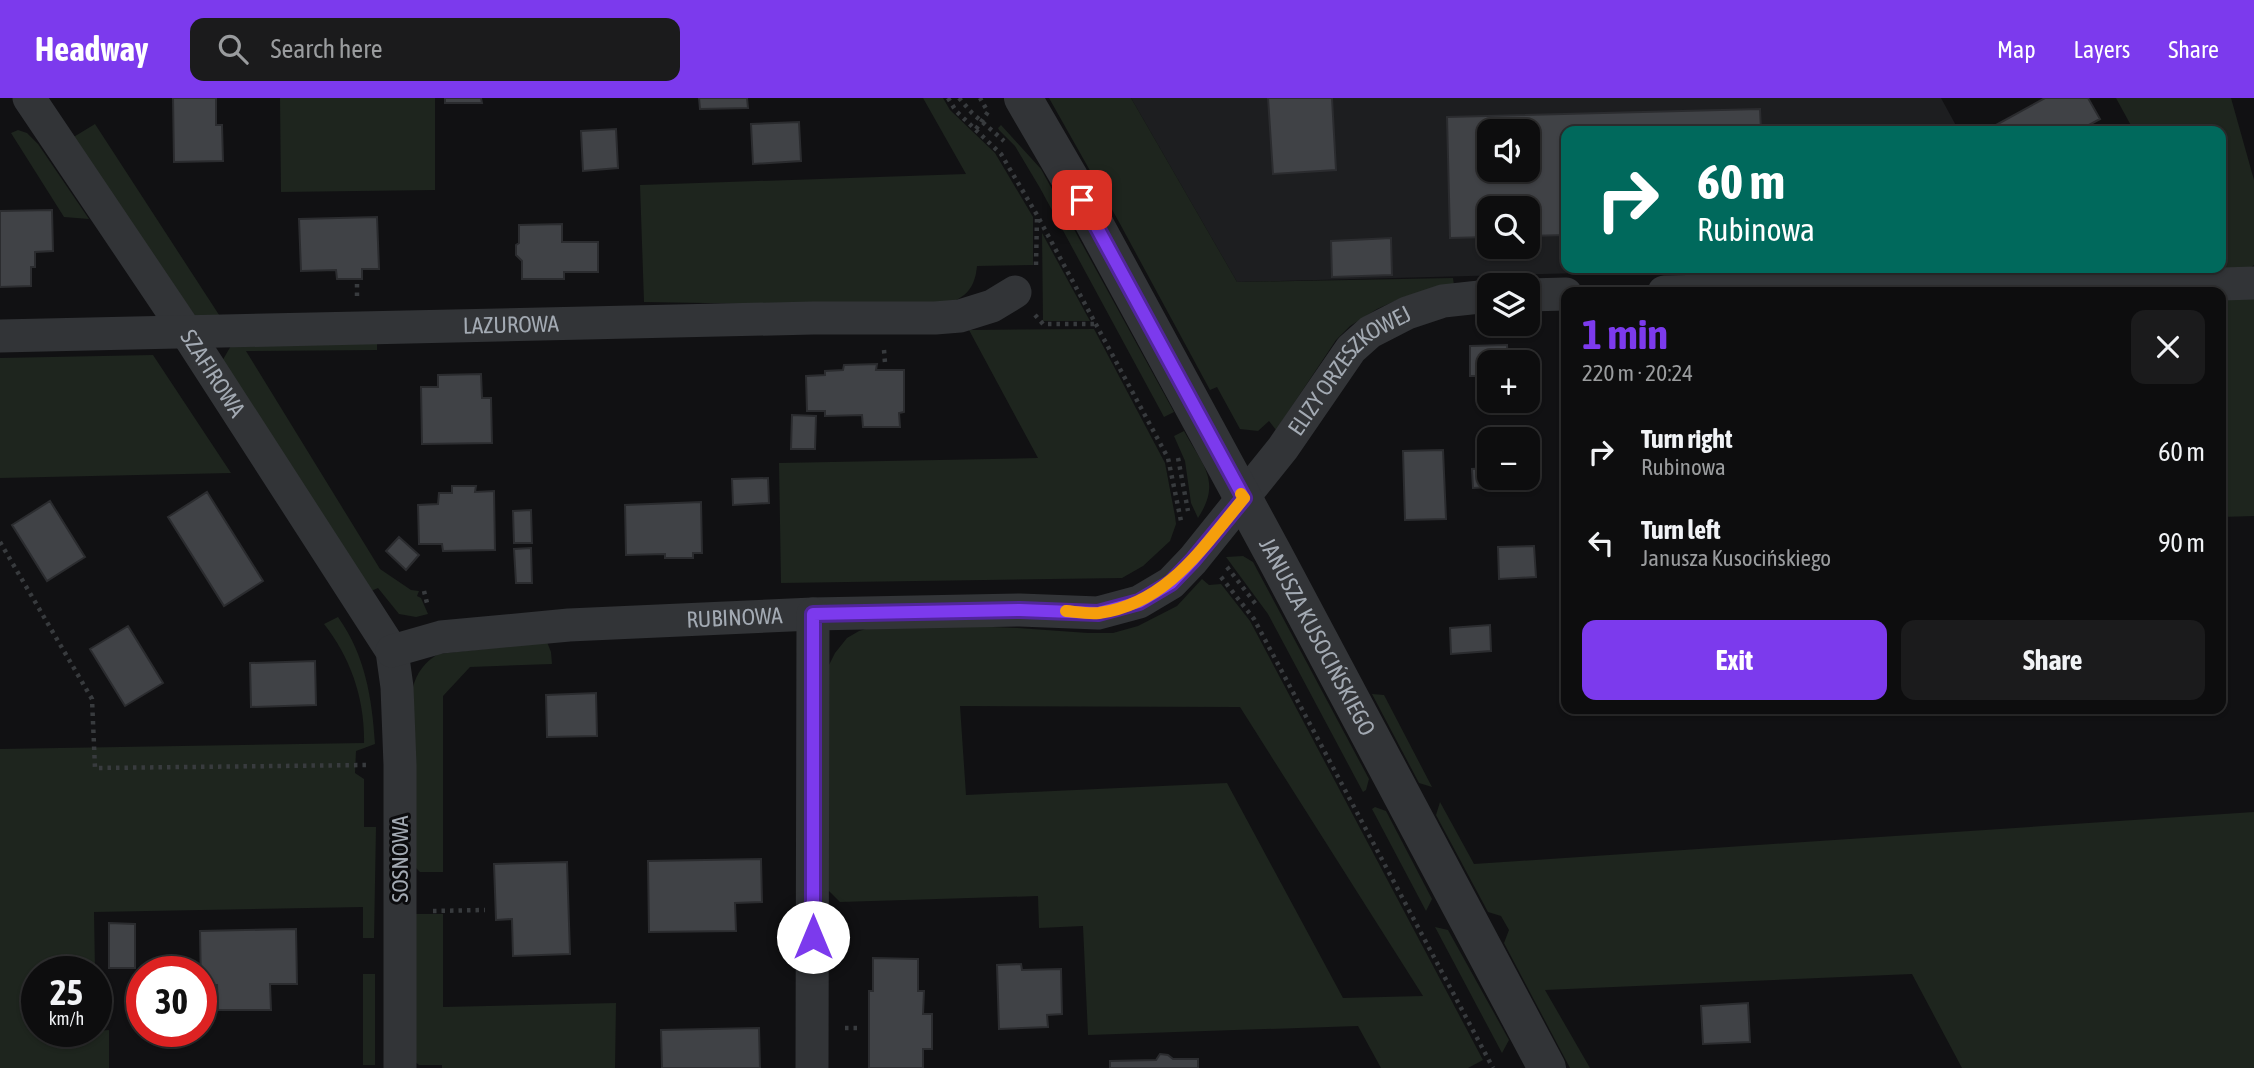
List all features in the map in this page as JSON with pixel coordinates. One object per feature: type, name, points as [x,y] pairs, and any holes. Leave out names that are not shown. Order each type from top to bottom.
[{"type":"street","name":"SZAFIROWA","points":[[29,98],[184,330],[392,651]]},
{"type":"street","name":"JANUSZA KUSOCIŃSKIEGO","points":[[1023,98],[1244,498],[1547,1068]]},
{"type":"street","points":[[2132,287],[2254,283]]},
{"type":"street","points":[[1901,287],[2043,284],[2060,287]]},
{"type":"street","name":"LAZUROWA","points":[[0,336],[802,318],[935,318],[960,316],[992,306],[1015,292]]},
{"type":"street","points":[[1540,295],[1561,294]]},
{"type":"street","name":"ELIZY ORZESZKOWEJ","points":[[1244,498],[1296,430],[1337,367],[1351,349],[1370,332],[1407,313],[1443,300],[1477,297]]},
{"type":"street","name":"RUBINOWA","points":[[392,651],[441,637],[518,629],[813,614],[1020,610],[1098,613],[1139,602],[1158,592],[1181,573],[1244,498]]},
{"type":"street","points":[[812,1068],[813,614]]},
{"type":"street","name":"SOSNOWA","points":[[392,651],[397,687],[400,765],[400,1068]]},
{"type":"path","points":[[948,98],[957,111],[1002,153],[1168,458],[1181,534],[1202,548],[1259,610]]},
{"type":"path","points":[[959,98],[1010,149]]},
{"type":"path","points":[[976,129],[988,113],[980,98]]},
{"type":"path","points":[[1037,215],[1037,265],[1015,292],[1043,324],[1096,324]]},
{"type":"path","points":[[1173,447],[1178,458],[1189,514],[1210,570],[1221,577],[1254,619],[1493,1068]]},
{"type":"path","points":[[0,542],[92,699],[95,768],[400,765]]},
{"type":"path","points":[[400,911],[485,910]]},
{"type":"shaded area","points":[[280,98],[435,98],[435,190],[281,192]]},
{"type":"shaded area","points":[[923,98],[943,98],[950,110],[995,153],[1033,217],[1033,265],[977,266],[969,290],[947,304],[644,302],[640,185],[966,174]]},
{"type":"shaded area","points":[[1049,98],[1131,98],[1237,282],[1453,278],[1454,285],[1404,297],[1377,309],[1350,326],[1336,340],[1276,430],[1269,421],[1258,431],[1240,429],[1217,387],[1210,390]]},
{"type":"shaded area","points":[[1131,98],[1941,98],[1956,126],[1561,126],[1561,273],[1580,273],[1540,274],[1477,273],[1477,276],[1237,282]]},
{"type":"shaded area","points":[[2116,98],[2231,98],[2254,180],[2254,265],[2249,269],[2226,273],[2226,126],[2131,126]]},
{"type":"shaded area","points":[[95,124],[223,321],[198,320],[72,138]]},
{"type":"shaded area","points":[[1001,125],[1041,169],[1174,412],[1164,417],[1040,188],[1015,146],[999,130]]},
{"type":"shaded area","points":[[18,130],[27,133],[38,144],[89,219],[64,217],[11,133]]},
{"type":"shaded area","points":[[1042,233],[1090,321],[1043,321]]},
{"type":"shaded area","points":[[2254,298],[2254,516],[2226,517],[2226,300]]},
{"type":"shaded area","points":[[1094,329],[1165,463],[1176,524],[1170,541],[1143,566],[1122,578],[781,583],[779,463],[1038,458],[969,330]]},
{"type":"shaded area","points":[[377,339],[377,350],[246,351],[380,569],[411,590],[419,591],[417,596],[421,598],[428,614],[416,617],[399,614],[378,588],[369,592],[221,363],[232,344]]},
{"type":"shaded area","points":[[153,355],[231,473],[0,478],[0,358]]},
{"type":"shaded area","points":[[1184,431],[1203,464],[1209,483],[1209,494],[1198,518],[1191,503],[1185,461],[1174,436]]},
{"type":"shaded area","points":[[1243,556],[1253,562],[1369,779],[1363,792],[1268,614],[1226,557]]},
{"type":"shaded area","points":[[1202,579],[1209,585],[1221,584],[1250,621],[1483,1060],[1468,1068],[1381,1068],[1358,1026],[1088,1035],[1083,926],[1039,928],[1038,896],[840,902],[827,889],[826,671],[847,638],[873,627],[940,625],[1113,633],[1138,626],[1177,606]],"holes":[[[960,706],[1240,707],[1423,996],[1343,998],[1227,783],[966,795]]]},
{"type":"shaded area","points":[[338,617],[355,646],[369,693],[375,744],[356,751],[355,773],[364,779],[364,827],[376,827],[374,938],[363,938],[363,907],[94,912],[95,956],[21,956],[21,1047],[109,1047],[109,1068],[0,1068],[0,749],[364,743],[359,695],[349,665],[324,624]]},
{"type":"shaded area","points":[[547,642],[552,664],[470,667],[443,696],[443,872],[420,872],[415,867],[413,688],[419,673],[425,664],[438,654]]},
{"type":"shaded area","points":[[1372,694],[1384,695],[1432,787],[1419,783]]},
{"type":"shaded area","points":[[1440,802],[1474,864],[2254,812],[2254,1068],[1962,1068],[1912,974],[1545,990],[1590,1068],[1570,1068],[1504,943],[1509,930],[1501,916],[1488,912],[1436,815]]},
{"type":"shaded area","points":[[1375,807],[1386,811],[1432,899],[1426,911],[1372,809]]},
{"type":"shaded area","points":[[414,914],[443,914],[443,1007],[616,1003],[615,1068],[442,1068],[442,1065],[419,1065],[414,1061]]},
{"type":"shaded area","points":[[1435,927],[1448,930],[1509,1040],[1502,1053]]},
{"type":"shaded area","points":[[363,974],[375,974],[375,1065],[363,1065]]},
{"type":"building","points":[[173,98],[216,98],[216,125],[222,125],[223,161],[174,162]]},
{"type":"building","points":[[445,98],[481,98],[482,103],[445,103]]},
{"type":"building","points":[[699,98],[747,98],[748,108],[700,109]]},
{"type":"building","points":[[1268,98],[1332,98],[1336,170],[1273,174]]},
{"type":"building","points":[[2045,98],[2088,98],[2100,119],[2087,126],[1996,125]]},
{"type":"building","points":[[1760,109],[1761,126],[1561,126],[1561,235],[1540,236],[1540,196],[1477,196],[1477,237],[1450,238],[1447,117]]},
{"type":"building","points":[[799,122],[801,161],[753,164],[751,124]]},
{"type":"building","points":[[616,129],[618,168],[583,171],[581,131]]},
{"type":"building","points":[[52,210],[53,251],[35,252],[35,267],[31,267],[31,286],[0,287],[0,211]]},
{"type":"building","points":[[377,217],[379,269],[362,269],[362,279],[337,279],[336,270],[301,271],[299,219]]},
{"type":"building","points":[[562,224],[562,242],[598,242],[598,272],[564,272],[564,279],[522,279],[522,261],[516,255],[519,225]]},
{"type":"building","points":[[1391,238],[1392,275],[1332,277],[1331,241]]},
{"type":"building","points":[[1507,345],[1507,350],[1477,350],[1477,376],[1470,376],[1470,346]]},
{"type":"building","points":[[877,364],[876,370],[904,370],[904,412],[899,413],[900,427],[863,427],[862,415],[825,416],[825,411],[807,411],[806,376],[843,370],[844,365]]},
{"type":"building","points":[[481,374],[482,398],[491,398],[492,443],[422,444],[421,387],[438,387],[438,375]]},
{"type":"building","points":[[792,415],[816,416],[815,449],[791,449]]},
{"type":"building","points":[[1443,450],[1446,519],[1405,520],[1403,451]]},
{"type":"building","points":[[1472,469],[1477,469],[1477,488],[1473,488]]},
{"type":"building","points":[[768,478],[769,503],[733,505],[732,479]]},
{"type":"building","points":[[452,486],[476,486],[475,492],[494,491],[495,550],[443,551],[442,544],[419,544],[418,505],[438,504],[439,493],[452,493]]},
{"type":"building","points":[[207,492],[263,581],[224,606],[168,517]]},
{"type":"building","points":[[50,501],[85,557],[47,581],[12,525]]},
{"type":"building","points":[[701,502],[702,553],[693,553],[693,558],[665,558],[665,554],[626,555],[625,505]]},
{"type":"building","points":[[531,510],[532,543],[514,543],[513,511]]},
{"type":"building","points":[[399,537],[419,555],[406,570],[386,551]]},
{"type":"building","points":[[1534,546],[1536,577],[1499,579],[1498,547]]},
{"type":"building","points":[[531,548],[532,583],[516,583],[514,549]]},
{"type":"building","points":[[1490,625],[1491,651],[1451,654],[1450,628]]},
{"type":"building","points":[[128,626],[163,683],[125,706],[90,649]]},
{"type":"building","points":[[315,661],[316,705],[251,707],[250,663]]},
{"type":"building","points":[[596,693],[597,736],[547,737],[546,695]]},
{"type":"building","points":[[761,859],[762,902],[735,903],[736,931],[649,932],[648,861]]},
{"type":"building","points":[[567,862],[570,954],[513,956],[512,919],[496,920],[494,864]]},
{"type":"building","points":[[109,923],[135,924],[135,956],[126,956],[126,968],[112,968],[112,956],[109,956]]},
{"type":"building","points":[[296,929],[297,984],[270,984],[271,1010],[218,1010],[217,956],[200,956],[200,931]]},
{"type":"building","points":[[873,958],[918,959],[918,991],[924,991],[923,1014],[932,1014],[932,1049],[923,1049],[923,1068],[869,1068],[869,991],[873,991]]},
{"type":"building","points":[[1021,964],[1022,970],[1061,969],[1062,1014],[1047,1015],[1048,1027],[999,1029],[997,965]]},
{"type":"building","points":[[1748,1003],[1750,1042],[1703,1044],[1701,1006]]},
{"type":"building","points":[[759,1028],[760,1068],[662,1068],[661,1030]]},
{"type":"building","points":[[1160,1054],[1173,1059],[1198,1059],[1198,1068],[1110,1068],[1110,1061],[1156,1060]]},
{"type":"slow traffic","points":[[1066,611],[1098,613],[1139,602],[1158,592],[1171,583],[1193,560],[1244,498],[1241,494]]},
{"type":"route","points":[[813,937],[813,614],[1020,610],[1098,613],[1139,602],[1171,583],[1244,498],[1082,200]]}]
